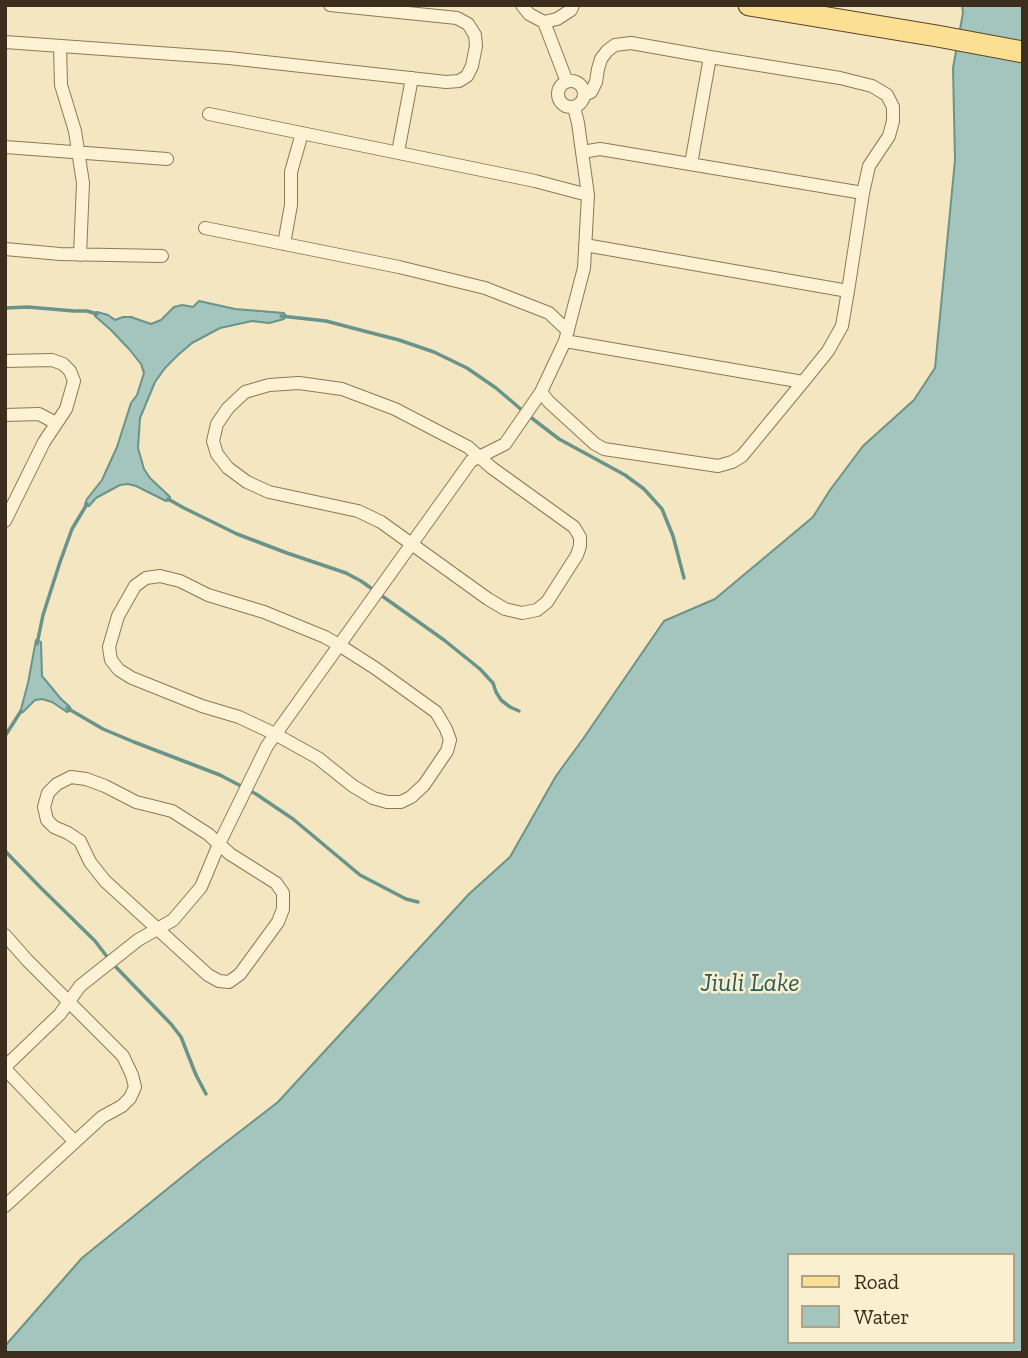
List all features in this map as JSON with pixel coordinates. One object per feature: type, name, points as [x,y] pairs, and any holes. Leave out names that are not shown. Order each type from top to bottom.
[{"type":"main road","points":[[749,5],[1023,52]]},
{"type":"street","points":[[5,42],[229,58],[446,82],[459,81],[467,76],[472,66],[477,46],[475,35],[468,24],[457,18],[330,5]]},
{"type":"street","points":[[522,5],[529,15],[544,22],[557,19],[571,10],[573,5]]},
{"type":"street","points":[[544,22],[567,82]]},
{"type":"street","points":[[541,392],[595,444],[604,449],[719,466],[742,456],[828,351],[842,326],[869,166],[889,136],[893,121],[893,107],[887,95],[872,86],[840,78],[631,44],[615,46],[607,51],[597,69],[596,82],[591,92],[584,95]]},
{"type":"street","points":[[60,46],[61,85],[75,131],[83,183],[80,255]]},
{"type":"street","points":[[691,164],[710,57]]},
{"type":"street","points":[[398,152],[412,78]]},
{"type":"street","points":[[567,82],[576,82],[582,87],[584,95],[581,103],[574,107],[565,106],[559,99],[560,87],[567,82]]},
{"type":"street","points":[[74,1141],[5,1069],[60,1014],[80,986],[138,940],[173,920],[201,887],[219,844],[275,734],[471,461],[505,444],[541,392],[566,336],[584,268],[588,195],[574,107]]},
{"type":"street","points":[[209,114],[535,181],[588,195]]},
{"type":"street","points":[[284,244],[291,205],[291,172],[302,133]]},
{"type":"street","points":[[5,147],[167,159]]},
{"type":"street","points":[[582,152],[600,149],[863,193]]},
{"type":"street","points":[[205,228],[399,267],[485,288],[549,313],[566,336],[803,382]]},
{"type":"street","points":[[585,245],[848,291]]},
{"type":"street","points":[[5,249],[80,255],[162,256]]},
{"type":"street","points":[[5,360],[52,360],[63,364],[74,381],[66,409],[44,442],[5,521]]},
{"type":"street","points":[[299,383],[342,389],[395,409],[468,447],[492,468],[574,527],[580,537],[577,555],[547,602],[537,610],[522,613],[505,609],[412,543],[381,522],[358,511],[270,492],[247,482],[228,468],[217,454],[213,440],[217,424],[228,408],[245,392],[270,385],[299,383]]},
{"type":"street","points":[[5,415],[39,414],[56,422]]},
{"type":"street","points":[[160,576],[180,581],[208,595],[264,612],[313,632],[375,668],[436,712],[450,740],[447,751],[424,785],[401,802],[387,802],[373,798],[353,786],[318,758],[275,734],[239,717],[202,706],[132,678],[119,670],[111,660],[109,647],[118,616],[135,586],[146,578],[160,576]]},
{"type":"street","points":[[71,777],[86,779],[136,802],[172,811],[208,834],[230,854],[276,883],[283,893],[283,909],[278,922],[240,974],[229,982],[219,981],[208,975],[158,929],[106,881],[90,862],[80,841],[68,832],[54,827],[47,820],[44,807],[48,793],[57,784],[71,777]]},
{"type":"street","points":[[5,935],[122,1056],[135,1087],[122,1106],[102,1117],[5,1206]]},
{"type":"water","name":"Jiuli Lake","points":[[962,5],[1023,5],[1023,1353],[5,1353],[5,1346],[82,1258],[278,1102],[469,894],[510,857],[556,776],[664,621],[715,599],[813,517],[863,446],[914,400],[935,368],[955,160],[953,68],[963,13]]},
{"type":"water","points":[[199,301],[235,309],[284,313],[286,316],[269,323],[252,321],[220,328],[192,343],[165,368],[155,382],[140,418],[138,448],[144,469],[170,500],[166,501],[128,484],[120,485],[86,506],[87,499],[102,480],[117,447],[144,373],[141,364],[129,349],[94,313],[108,315],[115,320],[131,317],[151,324],[161,320],[174,307],[193,307]]},
{"type":"water","points":[[36,640],[41,642],[42,676],[70,707],[71,710],[67,712],[42,699],[35,700],[20,713]]},
{"type":"waterway","points":[[5,308],[28,307],[97,314]]},
{"type":"waterway","points":[[281,316],[326,321],[434,352],[467,368],[523,411]]},
{"type":"waterway","points":[[529,416],[559,439],[625,475],[644,489],[662,509],[673,536],[684,578]]},
{"type":"waterway","points":[[168,499],[237,534],[346,573],[361,581],[480,669],[493,683],[501,700],[519,711]]},
{"type":"waterway","points":[[37,644],[60,562],[72,529],[87,504]]},
{"type":"waterway","points":[[67,708],[103,729],[220,775],[256,794],[293,819],[360,875],[406,899],[418,902]]},
{"type":"waterway","points":[[5,736],[21,711]]},
{"type":"waterway","points":[[5,851],[95,941],[108,958]]},
{"type":"waterway","points":[[113,964],[181,1037],[206,1094]]}]
